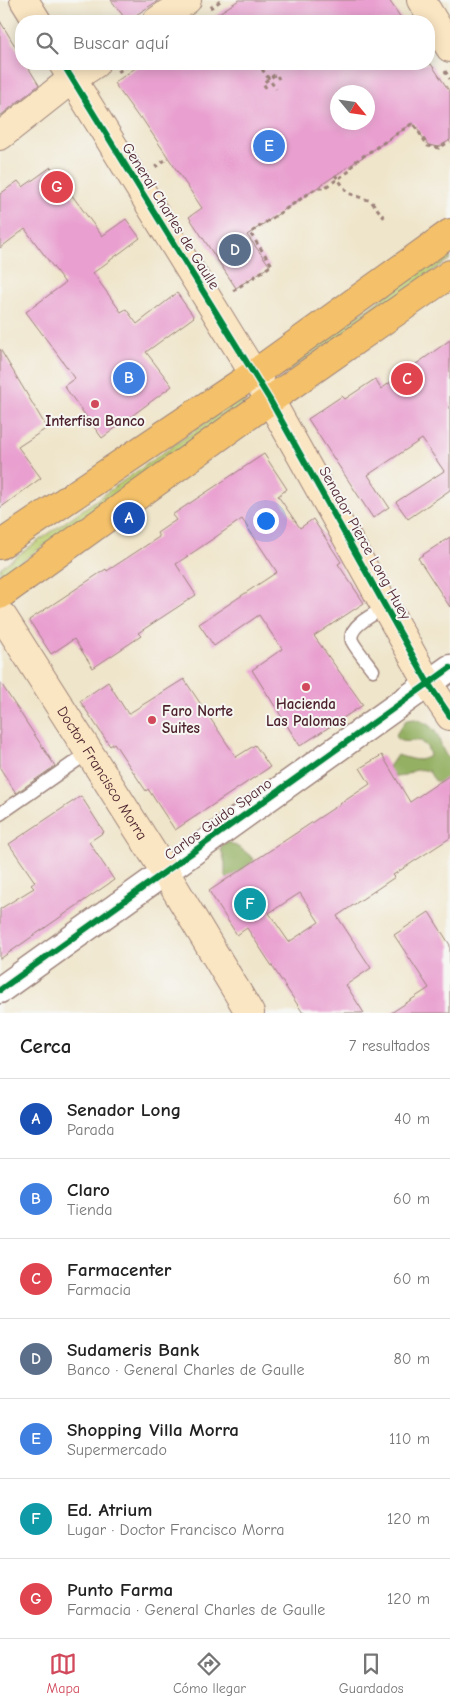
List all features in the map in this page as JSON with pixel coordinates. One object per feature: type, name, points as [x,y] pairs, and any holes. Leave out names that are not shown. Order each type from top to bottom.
[{"type":"highway","points":[[1,608],[261,385],[450,233]]},
{"type":"highway","points":[[0,545],[261,385],[450,274]]},
{"type":"street","points":[[24,0],[33,15]]},
{"type":"street","points":[[165,15],[187,0]]},
{"type":"street","points":[[421,0],[430,15]]},
{"type":"street","points":[[435,23],[450,48]]},
{"type":"street","points":[[0,136],[67,72]]},
{"type":"street","name":"General Charles de Gaulle","points":[[67,72],[261,385]]},
{"type":"street","name":"Senador Pierce Long Huey","points":[[261,385],[386,607],[439,675],[450,716]]},
{"type":"street","name":"Doctor Francisco Morra","points":[[1,608],[250,1013]]},
{"type":"street","name":"Carlos Guido Spano","points":[[0,990],[439,675]]},
{"type":"lane","points":[[373,670],[352,640],[352,633],[356,627],[386,607]]},
{"type":"lane","points":[[0,814],[89,752]]},
{"type":"path","points":[[263,70],[276,89]]},
{"type":"path","points":[[266,88],[263,83],[269,78],[276,74],[279,79]]},
{"type":"path","points":[[233,291],[272,265],[250,234],[318,188],[324,188],[336,177],[351,170],[353,163],[413,123],[428,146],[440,148],[450,141]]},
{"type":"path","points":[[155,167],[168,158]]},
{"type":"path","points":[[336,177],[348,193],[371,201],[386,220]]},
{"type":"green space","points":[[450,250],[450,259],[284,375],[279,372]]},
{"type":"green space","points":[[241,398],[244,398],[245,404],[0,577],[0,568]]},
{"type":"green space","points":[[415,719],[431,727],[450,760],[450,795],[434,779],[429,771],[416,770],[398,777],[391,772],[389,767],[397,755],[418,760],[430,755],[427,747],[420,741],[403,741],[395,736],[406,720]]},
{"type":"green space","points":[[229,842],[248,854],[256,864],[228,880],[225,875],[225,863],[221,849],[224,843]]},
{"type":"building","points":[[111,0],[159,0],[136,15],[122,15]]},
{"type":"building","points":[[239,0],[389,0],[399,15],[216,15]]},
{"type":"building","points":[[0,21],[15,46],[15,70],[30,70],[39,85],[0,116]]},
{"type":"building","points":[[132,70],[435,70],[450,92],[450,140],[439,147],[428,145],[413,123],[247,235],[270,266],[236,288],[189,217],[202,208],[141,117],[139,118],[114,83]]},
{"type":"building","points":[[51,167],[102,236],[126,219],[140,238],[93,273],[121,312],[126,309],[137,324],[177,293],[194,317],[146,352],[172,386],[102,438],[64,386],[75,378],[26,312],[65,283],[25,229],[0,248],[0,194],[18,181],[23,187]]},
{"type":"building","points":[[450,340],[450,490],[408,519],[396,502],[444,471],[422,439],[368,475],[389,507],[373,518],[308,419],[342,396],[345,399],[375,379],[381,389]]},
{"type":"building","points":[[0,349],[47,428],[18,447],[41,478],[0,508]]},
{"type":"building","points":[[264,454],[287,489],[278,496],[300,528],[313,519],[341,562],[338,564],[364,603],[314,636],[363,705],[300,746],[252,670],[282,649],[259,615],[214,646],[199,624],[277,572],[242,519],[176,564],[196,595],[138,633],[141,636],[93,668],[74,639],[51,654],[29,620],[106,569],[107,571],[159,537],[157,533],[176,520],[172,515]]},
{"type":"building","points":[[450,537],[450,607],[418,558]]},
{"type":"building","points":[[184,679],[236,757],[255,745],[270,767],[175,830],[148,789],[146,791],[114,743],[110,746],[80,701],[108,682],[128,714]]},
{"type":"building","points":[[0,682],[55,766],[16,793],[0,768]]},
{"type":"building","points":[[382,755],[410,802],[450,775],[450,838],[393,875],[395,877],[337,916],[371,968],[346,985],[364,1013],[303,1013],[247,928],[237,935],[209,891],[370,784],[360,768]],"holes":[[[300,893],[319,922],[289,942],[269,913]]]},
{"type":"building","points":[[81,796],[104,832],[89,842],[114,880],[0,959],[0,909],[34,888],[31,885],[35,882],[9,844]]},
{"type":"building","points":[[429,912],[450,945],[450,1013],[391,1013],[429,988],[394,935]]},
{"type":"cycle path","points":[[67,70],[270,400],[428,683],[450,716]]},
{"type":"cycle path","points":[[0,990],[450,668]]},
{"type":"place","name":"Shopping Villa Morra","points":[[269,146]]},
{"type":"place","name":"Punto Farma","points":[[57,187]]},
{"type":"place","name":"Sudameris Bank","points":[[235,250]]},
{"type":"place","name":"Claro","points":[[129,378]]},
{"type":"place","name":"Farmacenter","points":[[407,379]]},
{"type":"place","name":"Interfisa Banco","points":[[95,404]]},
{"type":"place","name":"Senador Long","points":[[129,518]]},
{"type":"place","name":"Hacienda Las Palomas","points":[[306,687]]},
{"type":"place","name":"Faro Norte Suites","points":[[152,720]]},
{"type":"place","name":"Ed. Atrium","points":[[250,904]]}]
